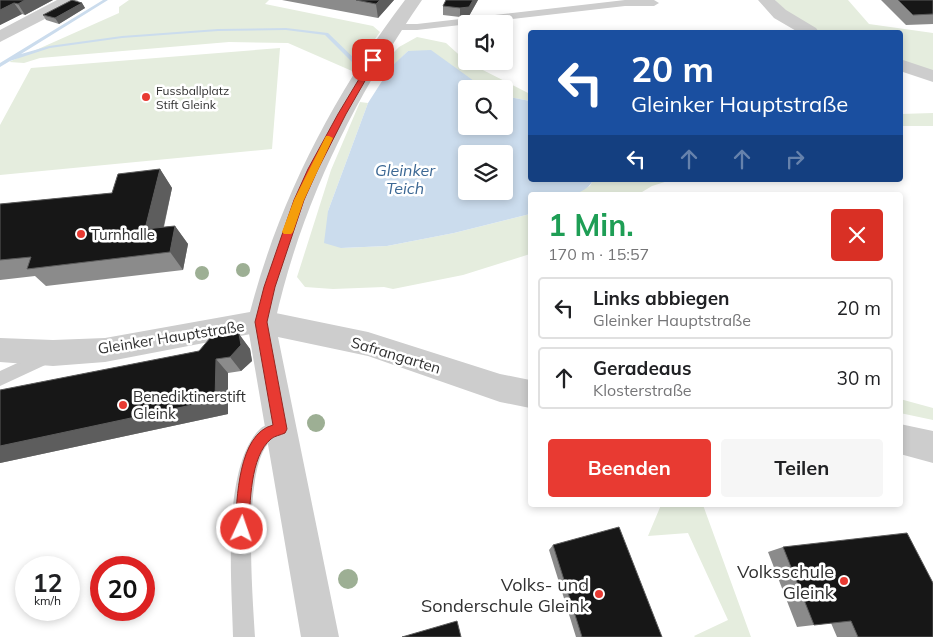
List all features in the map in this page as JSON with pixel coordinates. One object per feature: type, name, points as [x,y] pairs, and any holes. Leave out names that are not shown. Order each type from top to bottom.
[{"type":"street","points":[[0,38],[70,0]]},
{"type":"street","points":[[261,322],[284,242],[302,192],[354,92],[414,0]]},
{"type":"street","points":[[766,0],[780,14],[807,30]]},
{"type":"street","points":[[903,66],[933,76]]},
{"type":"street","name":"Gleinker Hauptstraße","points":[[0,350],[53,353],[122,347],[261,322],[320,637]]},
{"type":"street","name":"Safrangarten","points":[[261,322],[368,344],[500,388],[528,394]]},
{"type":"street","points":[[903,440],[933,446]]},
{"type":"lane","points":[[395,27],[424,26],[625,3],[654,3]]},
{"type":"lane","points":[[0,379],[8,377],[53,353]]},
{"type":"lane","points":[[244,637],[241,548],[244,490],[254,450],[267,432],[281,429]]},
{"type":"green space","points":[[129,0],[269,0],[265,4],[373,26],[380,32],[352,71],[288,43],[229,42],[40,58],[24,63],[9,62],[119,13],[119,7]]},
{"type":"green space","points":[[775,0],[848,0],[869,24],[933,33],[933,73],[903,63],[903,30],[813,30],[789,14]]},
{"type":"green space","points":[[417,37],[446,43],[458,54],[458,70],[483,70],[502,80],[470,80],[408,51],[395,64],[384,62],[399,47]]},
{"type":"green space","name":"Fussballplatz Stift Gleink","points":[[280,48],[272,149],[0,175],[0,125],[31,68]]},
{"type":"green space","points":[[513,85],[528,93],[528,101],[513,98]]},
{"type":"green space","points":[[360,102],[368,103],[328,211],[342,248],[387,246],[454,233],[528,214],[528,255],[463,275],[393,289],[384,287],[333,289],[305,287],[297,277],[331,170]]},
{"type":"green space","points":[[933,113],[933,126],[903,126],[903,114]]},
{"type":"green space","points":[[592,182],[665,182],[642,192],[577,192],[590,186]]},
{"type":"green space","points":[[903,400],[933,408],[933,420],[903,414]]},
{"type":"green space","points":[[660,507],[704,507],[751,637],[695,637],[728,620],[688,533],[648,536]]},
{"type":"water","name":"Gleinker Teich","points":[[431,50],[473,80],[458,80],[458,135],[513,135],[513,98],[528,101],[528,182],[592,182],[588,187],[579,192],[528,192],[528,214],[454,233],[387,246],[341,248],[324,243],[328,211],[368,103],[391,67],[408,51]]},
{"type":"building","points":[[0,0],[25,0],[0,10]]},
{"type":"building","points":[[72,0],[82,3],[55,18],[43,15]]},
{"type":"building","points":[[356,0],[380,0],[376,4]]},
{"type":"building","points":[[446,0],[473,0],[469,7],[460,8],[443,6]]},
{"type":"building","points":[[898,0],[933,0],[933,14],[913,15]]},
{"type":"building","name":"Turnhalle","points":[[160,169],[145,229],[175,226],[170,252],[27,269],[31,257],[0,260],[0,204],[112,193],[118,174]]},
{"type":"building","name":"Benediktinerstift Gleink","points":[[229,328],[239,334],[241,345],[230,357],[216,359],[215,400],[0,446],[0,390],[199,351],[216,331]]},
{"type":"building","name":"Volks- und Sonderschule Gleink","points":[[619,527],[662,637],[582,637],[553,545]]},
{"type":"building","name":"Volksschule Gleink","points":[[907,533],[933,583],[933,637],[858,637],[851,621],[814,625],[783,547]]},
{"type":"building","name":"Volks- und Sonderschule Gleink","points":[[457,621],[461,637],[402,637]]},
{"type":"waterway","points":[[8,60],[106,0]]},
{"type":"waterway","points":[[8,60],[49,47],[122,37],[218,30],[286,29],[326,34],[354,61]]},
{"type":"waterway","points":[[0,65],[8,60]]},
{"type":"slow traffic","points":[[287,232],[299,200],[329,138]]},
{"type":"place","name":"Fussballplatz Stift Gleink","points":[[146,97]]},
{"type":"place","name":"Turnhalle","points":[[81,234]]},
{"type":"place","name":"Benediktinerstift Gleink","points":[[123,405]]},
{"type":"place","name":"Volksschule Gleink","points":[[844,581]]},
{"type":"place","name":"Volks- und Sonderschule Gleink","points":[[599,594]]},
{"type":"route","points":[[242,529],[244,490],[254,450],[267,432],[281,429],[266,357],[261,322],[269,287],[299,200],[313,169],[373,60]]}]
